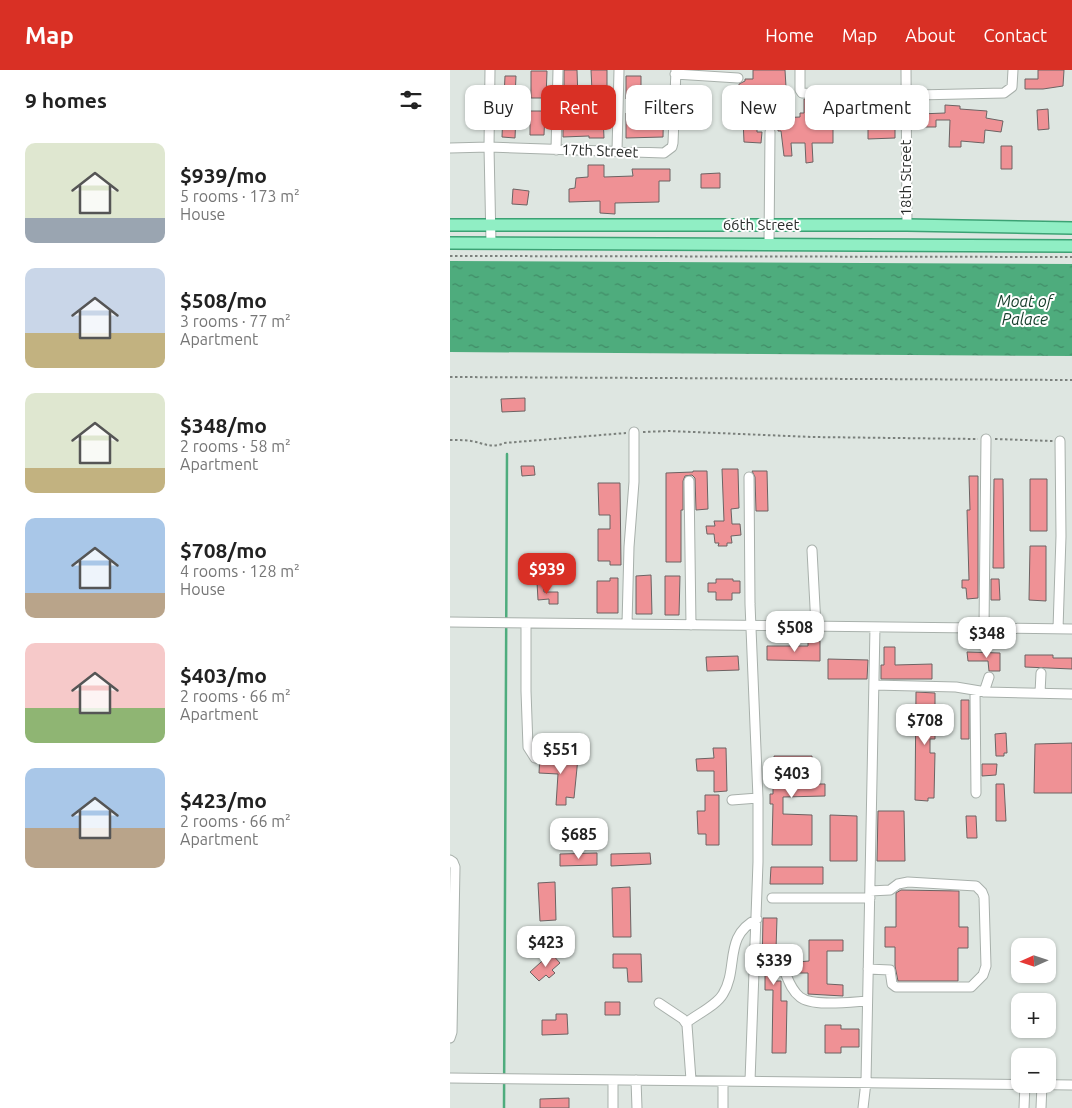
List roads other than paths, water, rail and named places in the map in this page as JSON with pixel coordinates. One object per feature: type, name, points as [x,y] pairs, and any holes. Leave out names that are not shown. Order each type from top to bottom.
[{"type":"main road","name":"66th Street","points":[[450,225],[768,225],[1072,228]]},
{"type":"main road","name":"66th Street","points":[[450,243],[1072,246]]},
{"type":"street","points":[[490,70],[491,243]]},
{"type":"street","points":[[556,150],[558,70]]},
{"type":"street","points":[[617,151],[619,70]]},
{"type":"street","points":[[800,70],[800,90],[805,93]]},
{"type":"street","name":"18th Street","points":[[906,70],[906,85]]},
{"type":"street","points":[[929,94],[1004,93],[1012,87],[1013,70]]},
{"type":"street","points":[[676,72],[738,78]]},
{"type":"street","name":"17th Street","points":[[450,148],[489,147],[664,152],[672,147],[674,140],[676,72]]},
{"type":"street","name":"18th Street","points":[[906,130],[907,226]]},
{"type":"street","points":[[769,244],[770,132]]},
{"type":"street","points":[[627,624],[629,546],[634,482],[634,432]]},
{"type":"street","points":[[984,628],[986,439]]},
{"type":"street","points":[[1058,628],[1061,536],[1060,441]]},
{"type":"street","points":[[749,477],[758,798],[750,1081]]},
{"type":"street","points":[[689,481],[691,624]]},
{"type":"street","points":[[812,550],[816,626]]},
{"type":"street","points":[[450,622],[1072,629]]},
{"type":"street","points":[[526,623],[528,747],[535,758]]},
{"type":"street","points":[[862,1108],[866,1082],[875,626]]},
{"type":"street","points":[[1040,673],[1040,693]]},
{"type":"street","points":[[976,793],[979,691],[989,677]]},
{"type":"street","points":[[874,685],[956,687],[979,691],[1072,694]]},
{"type":"street","points":[[732,800],[758,798]]},
{"type":"street","points":[[450,860],[455,867],[452,1032],[450,1038]]},
{"type":"street","points":[[772,898],[870,894],[890,890],[898,884],[908,882],[976,886],[982,892],[984,897],[986,966],[984,975],[971,987],[896,987],[892,984],[890,970],[868,969]]},
{"type":"street","points":[[686,1023],[721,996],[726,986],[738,935],[748,923],[756,919]]},
{"type":"street","points":[[784,970],[794,991],[806,1001],[867,1001]]},
{"type":"street","points":[[659,1003],[686,1023],[689,1037],[691,1080]]},
{"type":"street","points":[[450,1078],[1011,1084]]},
{"type":"street","points":[[613,1108],[614,1080]]},
{"type":"street","points":[[636,1080],[637,1108]]},
{"type":"street","points":[[723,1082],[723,1108]]},
{"type":"street","points":[[1056,1085],[1072,1085]]},
{"type":"street","points":[[1024,1093],[1024,1108]]},
{"type":"street","points":[[1041,1108],[1042,1093]]},
{"type":"water","name":"Moat of Palace","points":[[450,261],[1072,264],[1072,356],[450,352]]},
{"type":"waterway","points":[[504,1108],[507,454]]}]
